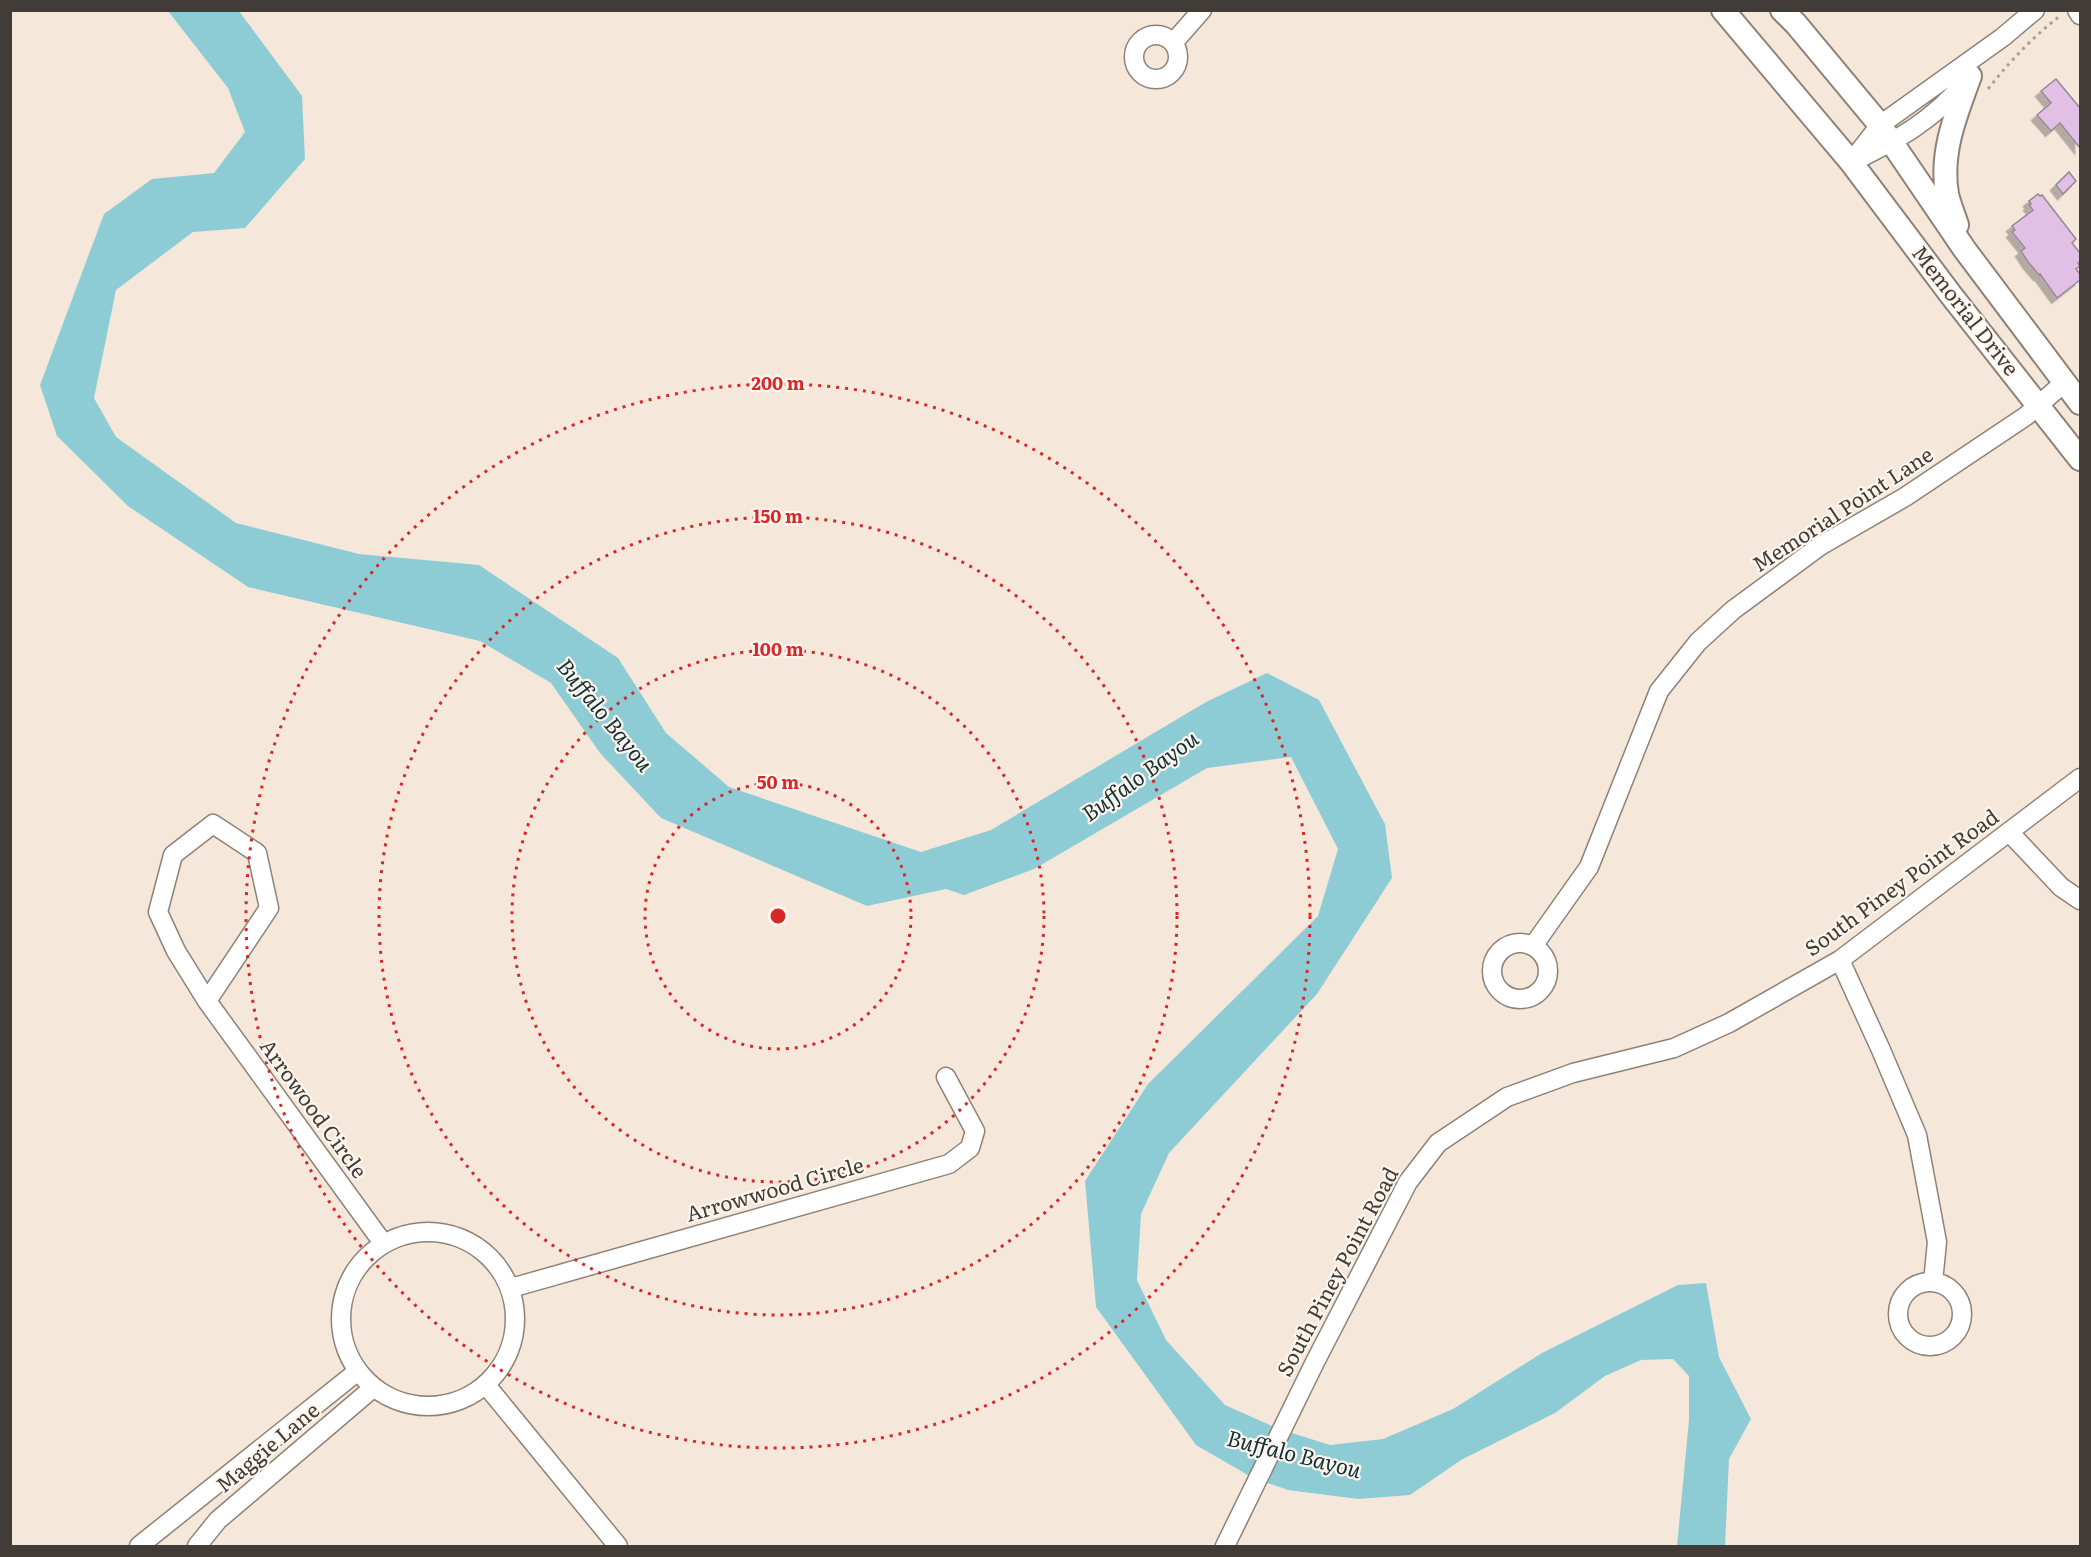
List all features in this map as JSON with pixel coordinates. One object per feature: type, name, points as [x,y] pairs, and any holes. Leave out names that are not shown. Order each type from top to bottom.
[{"type":"main road","name":"Memorial Drive","points":[[1723,10],[1851,162],[1951,295],[2080,459]]},
{"type":"main road","name":"Memorial Drive","points":[[1782,10],[1886,133],[1965,250],[2080,403]]},
{"type":"main road","points":[[1965,250],[1948,195],[1946,151],[1952,126],[1978,83]]},
{"type":"street","points":[[1173,43],[1202,10]]},
{"type":"street","points":[[1851,162],[2035,10]]},
{"type":"street","points":[[2077,10],[2080,15]]},
{"type":"street","points":[[1886,133],[1925,122],[1953,97],[1978,83],[2003,37]]},
{"type":"street","name":"Memorial Point Lane","points":[[1533,946],[1589,867],[1659,692],[1698,642],[1733,610],[1820,546],[1905,498],[2026,416],[2065,382]]},
{"type":"street","name":"South Piney Point Road","points":[[1225,1546],[1315,1362],[1408,1182],[1438,1143],[1507,1097],[1573,1073],[1674,1048],[1729,1023],[1840,960],[2080,778]]},
{"type":"street","name":"Arrowood Circle","points":[[207,1001],[269,908],[257,853],[213,824],[173,855],[158,912],[176,951],[207,1001],[383,1243]]},
{"type":"street","points":[[2010,833],[2061,886],[2080,900]]},
{"type":"street","points":[[1840,960],[1917,1135],[1936,1242],[1932,1282]]},
{"type":"street","name":"Arrowwood Circle","points":[[511,1288],[949,1164],[970,1148],[975,1131],[946,1077]]},
{"type":"street","points":[[415,1232],[455,1235],[470,1242],[494,1261],[511,1288],[515,1330],[503,1364],[486,1385],[457,1402],[423,1406],[399,1401],[373,1388],[358,1371],[341,1330],[345,1290],[358,1265],[383,1243],[415,1232]]},
{"type":"street","points":[[139,1546],[358,1371]]},
{"type":"street","points":[[486,1385],[618,1546]]},
{"type":"street","name":"Maggie Lane","points":[[197,1546],[218,1520],[373,1388]]},
{"type":"path","points":[[1978,83],[2007,65],[2036,36],[2067,11]]},
{"type":"water","name":"Buffalo Bayou","points":[[168,11],[239,11],[302,96],[305,159],[245,228],[193,232],[116,290],[94,398],[116,437],[236,523],[359,554],[479,565],[618,658],[666,733],[729,787],[921,852],[991,830],[1206,702],[1267,673],[1319,700],[1385,824],[1392,878],[1317,994],[1169,1153],[1141,1214],[1137,1280],[1166,1340],[1225,1405],[1279,1429],[1330,1445],[1383,1439],[1453,1409],[1542,1353],[1678,1285],[1706,1283],[1719,1357],[1751,1419],[1729,1459],[1725,1546],[1677,1546],[1689,1420],[1689,1376],[1673,1359],[1641,1360],[1605,1376],[1555,1413],[1461,1460],[1410,1495],[1358,1499],[1288,1490],[1253,1478],[1196,1445],[1096,1307],[1085,1181],[1148,1084],[1318,916],[1338,849],[1291,757],[1207,768],[1034,869],[964,895],[946,889],[867,906],[661,818],[600,753],[551,683],[480,641],[248,587],[128,506],[57,436],[40,385],[104,214],[152,179],[214,173],[245,132],[228,88]]},
{"type":"building","points":[[2056,79],[2080,108],[2080,148],[2060,123],[2051,131],[2037,115],[2051,103],[2041,91]]},
{"type":"building","points":[[2069,172],[2076,181],[2063,194],[2056,185]]},
{"type":"building","points":[[2038,194],[2042,195],[2076,239],[2072,243],[2080,253],[2078,263],[2080,266],[2076,269],[2080,274],[2080,280],[2057,298],[2040,274],[2028,262],[2021,251],[2025,248],[2012,232],[2015,230],[2012,226],[2033,210],[2029,201]]}]
